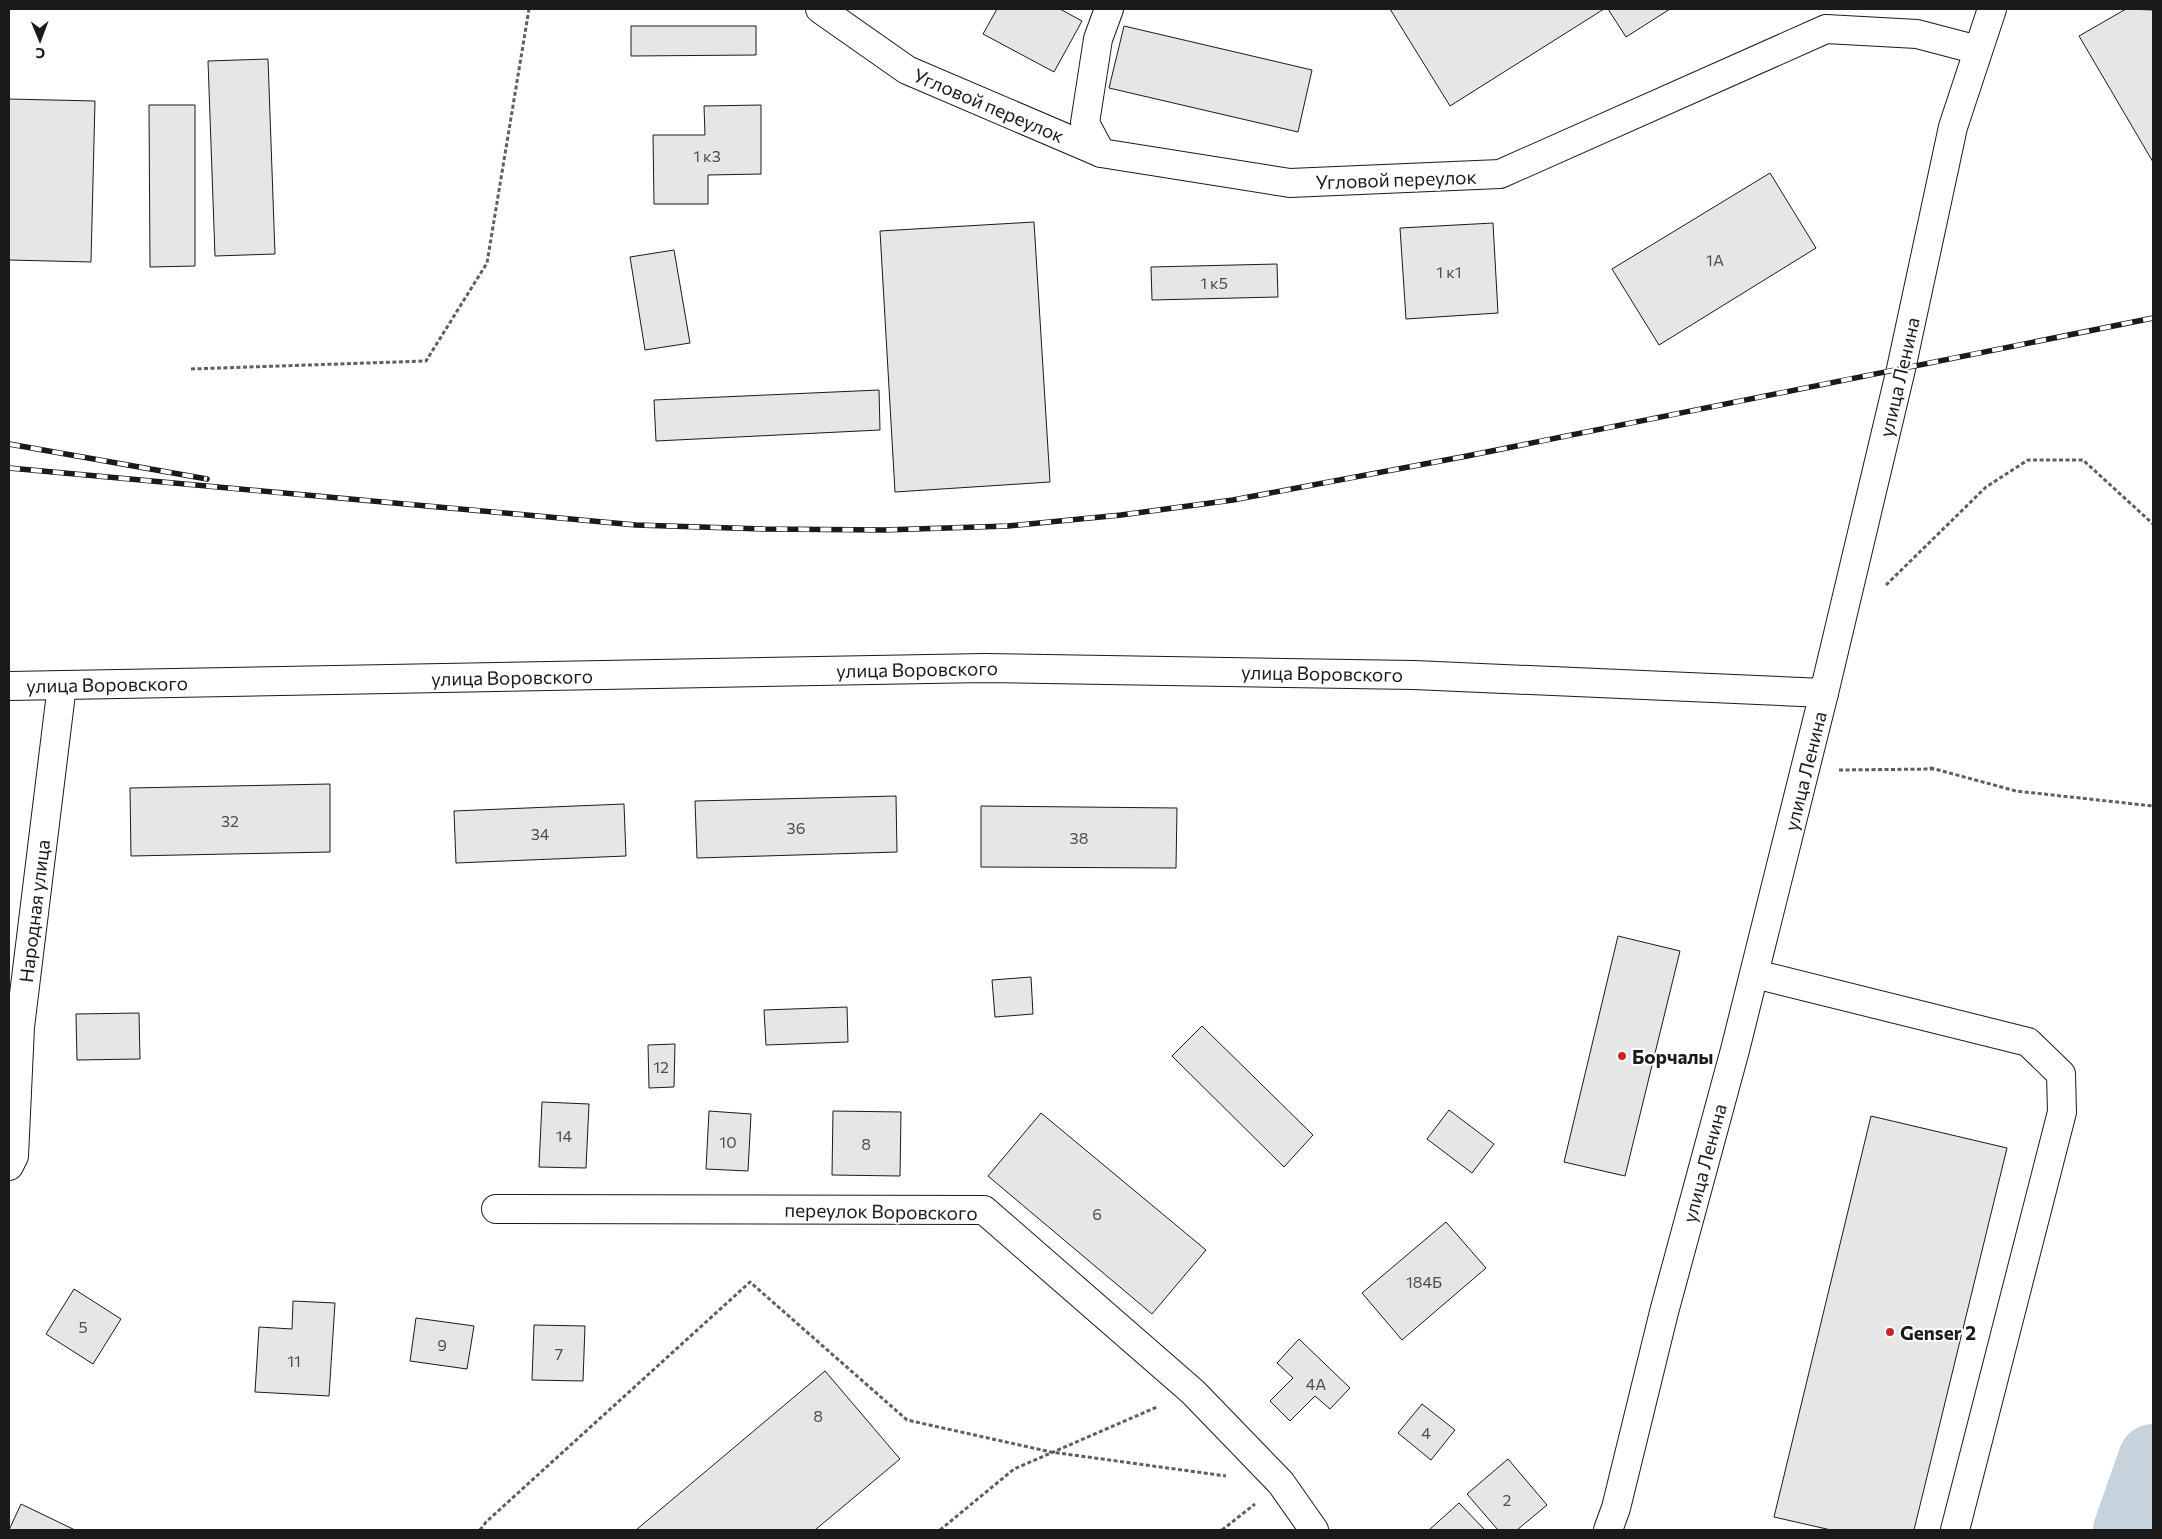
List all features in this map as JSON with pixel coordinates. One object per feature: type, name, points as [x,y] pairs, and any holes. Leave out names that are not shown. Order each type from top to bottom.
[{"type":"street","name":"Угловой переулок","points":[[820,9],[907,70],[1101,153],[1290,183],[1500,174],[1826,29],[1917,34],[1978,50]]},
{"type":"street","points":[[1101,153],[1086,123],[1098,39],[1109,9]]},
{"type":"street","name":"улица Ленина","points":[[1608,1530],[1616,1508],[1664,1312],[1755,974],[1901,369],[1953,127],[1992,9]]},
{"type":"street","name":"улица Воровского","points":[[9,686],[984,668],[1414,675],[1824,693]]},
{"type":"street","name":"Народная улица","points":[[9,1166],[14,1156],[20,1027],[62,685]]},
{"type":"street","points":[[1755,974],[2028,1042],[2061,1074],[2062,1112],[1955,1530]]},
{"type":"street","name":"переулок Воровского","points":[[496,1209],[984,1210],[1194,1392],[1281,1483],[1314,1530]]},
{"type":"path","points":[[191,370],[426,361],[487,263],[529,9]]},
{"type":"path","points":[[1882,590],[1986,487],[2028,460],[2083,460],[2153,524]]},
{"type":"path","points":[[1805,770],[1934,769],[1931,768],[2016,791],[2153,806]]},
{"type":"path","points":[[480,1530],[486,1522],[750,1282],[907,1420],[1052,1452],[1129,1464],[1281,1483]]},
{"type":"path","points":[[940,1530],[1014,1469],[1194,1392]]},
{"type":"path","points":[[1222,1530],[1281,1483]]},
{"type":"building","points":[[997,9],[1060,9],[1082,21],[1054,72],[983,34]]},
{"type":"building","points":[[1390,9],[1604,9],[1450,106]]},
{"type":"building","points":[[1608,9],[1670,9],[1626,37]]},
{"type":"building","points":[[2126,9],[2153,10],[2153,162],[2079,36]]},
{"type":"building","points":[[631,26],[756,26],[756,55],[631,56]]},
{"type":"building","points":[[1124,26],[1312,70],[1298,132],[1109,88]]},
{"type":"building","points":[[268,59],[275,254],[215,256],[208,61]]},
{"type":"building","points":[[9,99],[95,101],[91,262],[9,260]]},
{"type":"building","points":[[149,105],[195,105],[195,266],[150,267]]},
{"type":"building","points":[[761,105],[761,174],[708,175],[708,204],[654,204],[653,135],[705,135],[704,106]]},
{"type":"building","points":[[1770,173],[1816,248],[1659,345],[1612,269]]},
{"type":"building","points":[[1034,222],[1050,482],[895,492],[880,231]]},
{"type":"building","points":[[1493,223],[1498,313],[1406,319],[1400,228]]},
{"type":"building","points":[[674,250],[690,343],[645,350],[630,257]]},
{"type":"building","points":[[1277,264],[1278,297],[1152,300],[1151,267]]},
{"type":"building","points":[[879,390],[880,430],[656,441],[654,400]]},
{"type":"building","points":[[330,784],[330,852],[131,856],[130,788]]},
{"type":"building","points":[[896,796],[897,852],[697,858],[695,801]]},
{"type":"building","points":[[624,804],[626,856],[456,863],[454,811]]},
{"type":"building","points":[[981,806],[1177,808],[1176,868],[981,867]]},
{"type":"building","name":"Борчалы","points":[[1618,936],[1680,951],[1625,1176],[1564,1162]]},
{"type":"building","points":[[1031,977],[1033,1014],[995,1017],[992,980]]},
{"type":"building","points":[[847,1007],[848,1042],[766,1045],[764,1010]]},
{"type":"building","points":[[139,1013],[140,1059],[77,1060],[76,1014]]},
{"type":"building","points":[[1202,1026],[1313,1135],[1284,1167],[1172,1056]]},
{"type":"building","points":[[675,1044],[674,1087],[649,1088],[648,1045]]},
{"type":"building","points":[[542,1102],[589,1104],[586,1168],[539,1167]]},
{"type":"building","points":[[1449,1110],[1494,1144],[1472,1173],[1427,1139]]},
{"type":"building","points":[[709,1111],[751,1114],[748,1171],[706,1169]]},
{"type":"building","points":[[833,1111],[901,1112],[900,1176],[832,1175]]},
{"type":"building","points":[[1041,1113],[1206,1250],[1152,1314],[988,1176]]},
{"type":"building","name":"Genser 2","points":[[1871,1116],[2007,1148],[1914,1530],[1831,1530],[1774,1517]]},
{"type":"building","points":[[1446,1222],[1486,1268],[1402,1340],[1362,1293]]},
{"type":"building","points":[[74,1289],[121,1319],[93,1364],[46,1334]]},
{"type":"building","points":[[293,1301],[335,1303],[329,1396],[255,1392],[259,1327],[292,1329]]},
{"type":"building","points":[[416,1318],[474,1326],[467,1369],[410,1361]]},
{"type":"building","points":[[534,1325],[585,1326],[583,1381],[532,1380]]},
{"type":"building","points":[[1299,1339],[1350,1388],[1330,1409],[1315,1396],[1290,1421],[1270,1401],[1293,1378],[1277,1363]]},
{"type":"building","points":[[825,1371],[900,1459],[815,1530],[636,1530]]},
{"type":"building","points":[[1422,1404],[1455,1430],[1431,1460],[1398,1433]]},
{"type":"building","points":[[1508,1459],[1547,1505],[1517,1530],[1498,1530],[1467,1494]]},
{"type":"building","points":[[1459,1503],[1485,1530],[1429,1530]]},
{"type":"building","points":[[21,1504],[75,1530],[9,1530]]},
{"type":"waterway","points":[[2128,1530],[2153,1459]]},
{"type":"railway","points":[[9,468],[636,525],[884,530],[1008,526],[1121,515],[1233,500],[1467,456],[2153,318]]},
{"type":"railway","points":[[9,444],[207,479]]},
{"type":"place","name":"Борчалы","points":[[1622,1056]]},
{"type":"place","name":"Genser 2","points":[[1890,1332]]}]
